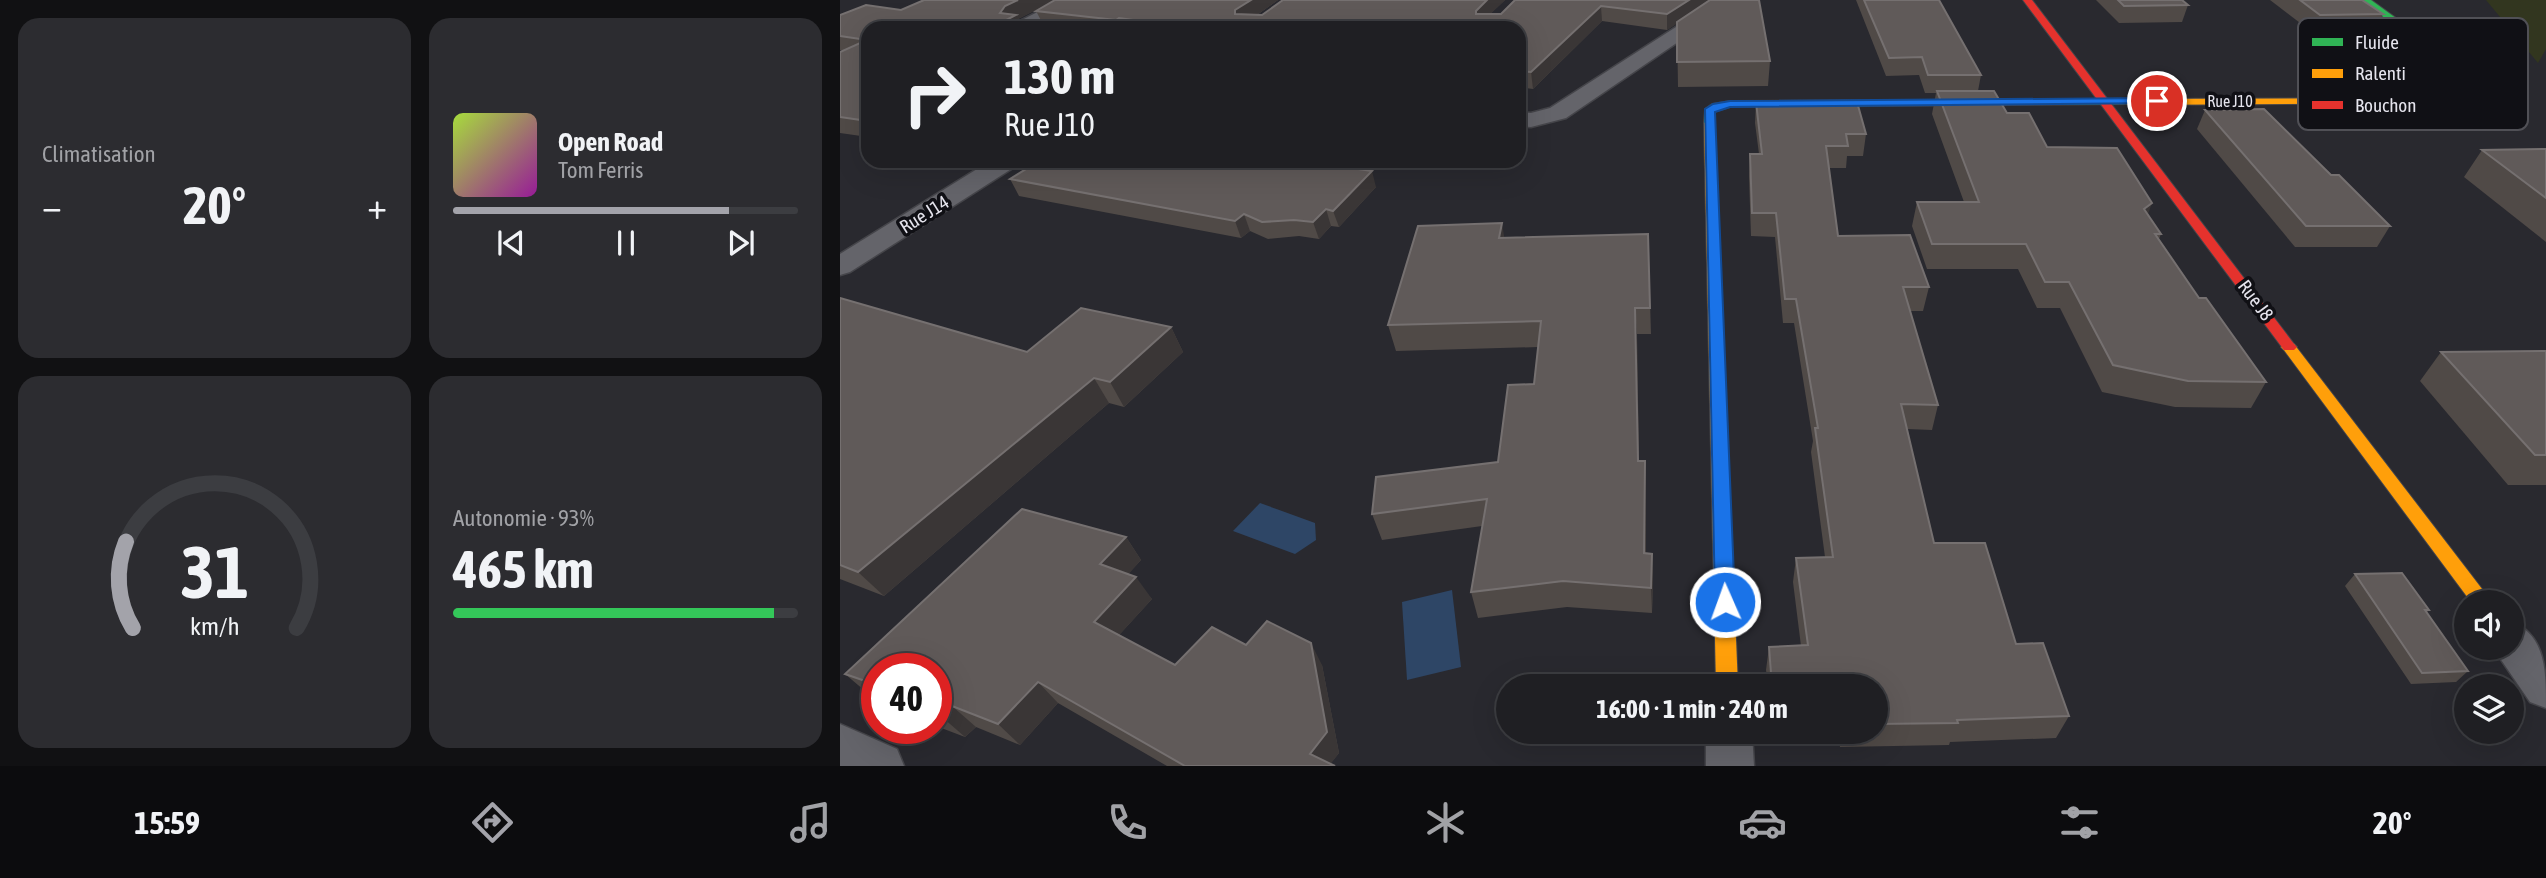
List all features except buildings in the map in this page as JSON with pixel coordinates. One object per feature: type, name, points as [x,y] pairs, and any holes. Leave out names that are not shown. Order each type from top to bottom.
[{"type":"street","points":[[1034,21],[1075,0]]},
{"type":"street","points":[[1526,119],[1550,117],[1731,0]]},
{"type":"street","name":"Rue J8","points":[[2027,0],[2473,590]]},
{"type":"street","name":"Rue J10","points":[[2365,0],[2390,18]]},
{"type":"street","name":"Rue J10","points":[[1727,674],[1709,111],[1716,106],[1730,104],[2298,101]]},
{"type":"street","name":"Rue J14","points":[[840,266],[996,168]]},
{"type":"street","points":[[2524,657],[2546,687]]},
{"type":"street","points":[[1729,744],[1730,766]]},
{"type":"street","points":[[840,747],[880,766]]},
{"type":"green space","points":[[2486,0],[2546,0],[2546,49],[2538,63],[2528,51],[2528,18],[2501,18]]},
{"type":"water","points":[[1260,503],[1315,523],[1316,540],[1295,554],[1233,531]]},
{"type":"water","points":[[1452,590],[1461,667],[1407,680],[1402,602]]},
{"type":"traffic: fast","points":[[2365,0],[2390,18]]},
{"type":"traffic: fast","points":[[1709,123],[1709,111],[1716,106],[1730,104],[2128,102]]},
{"type":"traffic: slow","points":[[2128,102],[2298,101]]},
{"type":"traffic: slow","points":[[1709,123],[1727,674]]},
{"type":"traffic: slow","points":[[2289,347],[2473,590]]},
{"type":"traffic: jam","points":[[2027,0],[2289,347]]},
{"type":"route","points":[[1725,602],[1709,111],[1716,106],[1730,104],[2157,101]]}]
